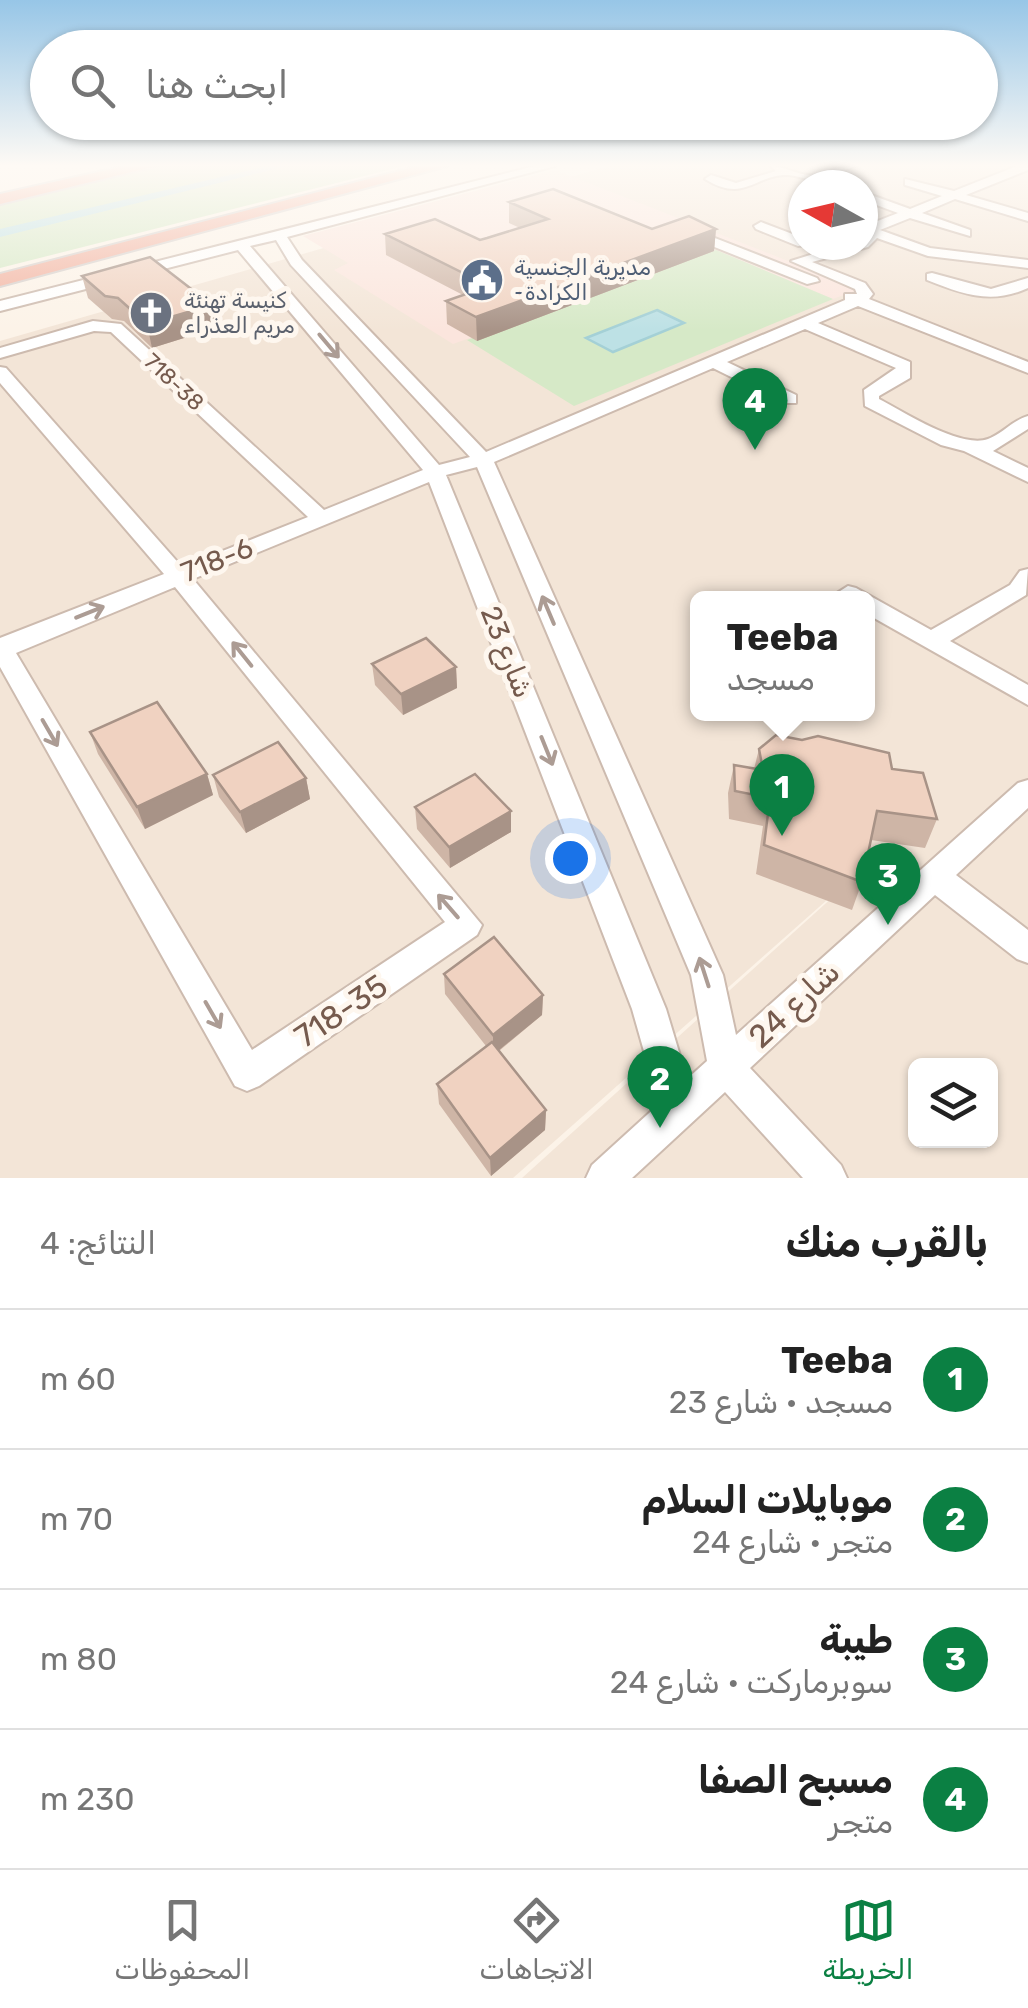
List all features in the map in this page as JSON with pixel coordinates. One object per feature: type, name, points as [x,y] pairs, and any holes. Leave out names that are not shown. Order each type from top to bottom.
[{"type":"highway","points":[[0,280],[227,221]]},
{"type":"street","points":[[0,306],[338,221]]},
{"type":"street","points":[[933,221],[965,233]]},
{"type":"street","points":[[761,226],[788,237]]},
{"type":"street","points":[[697,234],[1028,368]]},
{"type":"street","name":"شارع 23","points":[[280,236],[296,262],[483,460],[707,975],[726,1068]]},
{"type":"street","points":[[878,242],[1028,264]]},
{"type":"street","name":"شارع 23","points":[[242,246],[435,472],[650,1009],[679,1111]]},
{"type":"street","points":[[1004,260],[1028,249]]},
{"type":"street","points":[[802,260],[798,261],[860,286],[866,294],[859,300]]},
{"type":"street","points":[[264,270],[296,262]]},
{"type":"street","points":[[932,277],[988,295],[1004,295],[1028,282]]},
{"type":"street","name":"718-6","points":[[1,648],[435,472],[483,460],[859,300]]},
{"type":"street","points":[[806,324],[904,366],[904,374],[870,394],[874,405],[1028,476]]},
{"type":"street","name":"718-38","points":[[0,353],[92,326],[115,327],[320,518]]},
{"type":"street","points":[[714,362],[790,399]]},
{"type":"street","points":[[0,372],[178,576]]},
{"type":"street","points":[[972,447],[992,444],[1028,421]]},
{"type":"street","name":"718-35","points":[[1,648],[247,1074],[466,925],[178,576]]},
{"type":"street","points":[[931,641],[1025,589]]},
{"type":"street","points":[[875,609],[1028,696]]},
{"type":"street","name":"شارع 24","points":[[605,1178],[1028,791]]},
{"type":"street","points":[[934,876],[1028,950]]},
{"type":"street","points":[[726,1068],[828,1178]]},
{"type":"shaded area","points":[[360,221],[686,221],[860,289],[833,299],[716,250],[453,344],[334,270],[348,263],[303,236]]},
{"type":"shaded area","points":[[418,221],[788,221],[788,260],[878,260],[878,221],[1028,221],[1028,1178],[522,1178],[940,800],[513,1178],[0,1178],[0,341]]},
{"type":"green space","points":[[0,221],[186,221],[0,268]]},
{"type":"green space","points":[[716,250],[833,299],[574,406],[467,340]]},
{"type":"water","points":[[657,310],[684,323],[613,352],[586,338]]},
{"type":"building","points":[[439,221],[480,240],[542,221],[632,221],[652,229],[675,221],[699,221],[716,229],[476,317],[446,301],[489,286],[385,234]]},
{"type":"building","points":[[150,257],[212,305],[147,324],[118,298],[105,296],[82,276]]},
{"type":"building","points":[[426,638],[456,667],[401,694],[372,664]]},
{"type":"building","points":[[157,702],[207,774],[137,807],[90,732]]},
{"type":"building","points":[[776,735],[802,740],[818,736],[889,753],[892,769],[923,773],[937,819],[877,811],[862,882],[764,845],[770,798],[735,791],[734,765],[763,770],[759,749]]},
{"type":"building","points":[[278,742],[306,778],[240,812],[213,775]]},
{"type":"building","points":[[475,774],[511,811],[449,847],[415,807]]},
{"type":"building","points":[[494,937],[543,995],[493,1035],[444,974]]},
{"type":"building","points":[[492,1042],[546,1110],[490,1158],[437,1084]]},
{"type":"waterway","points":[[0,233],[51,221]]},
{"type":"place","name":"مديرية الجنسية -الكرادة","points":[[482,280]]},
{"type":"place","name":"كنيسة تهنئة مريم العذراء","points":[[151,313]]},
{"type":"place","name":"مسبح الصفا","points":[[755,450]]},
{"type":"place","name":"Teeba","points":[[782,836]]},
{"type":"place","name":"طيبة","points":[[888,925]]},
{"type":"place","name":"موبايلات السلام","points":[[660,1128]]}]
